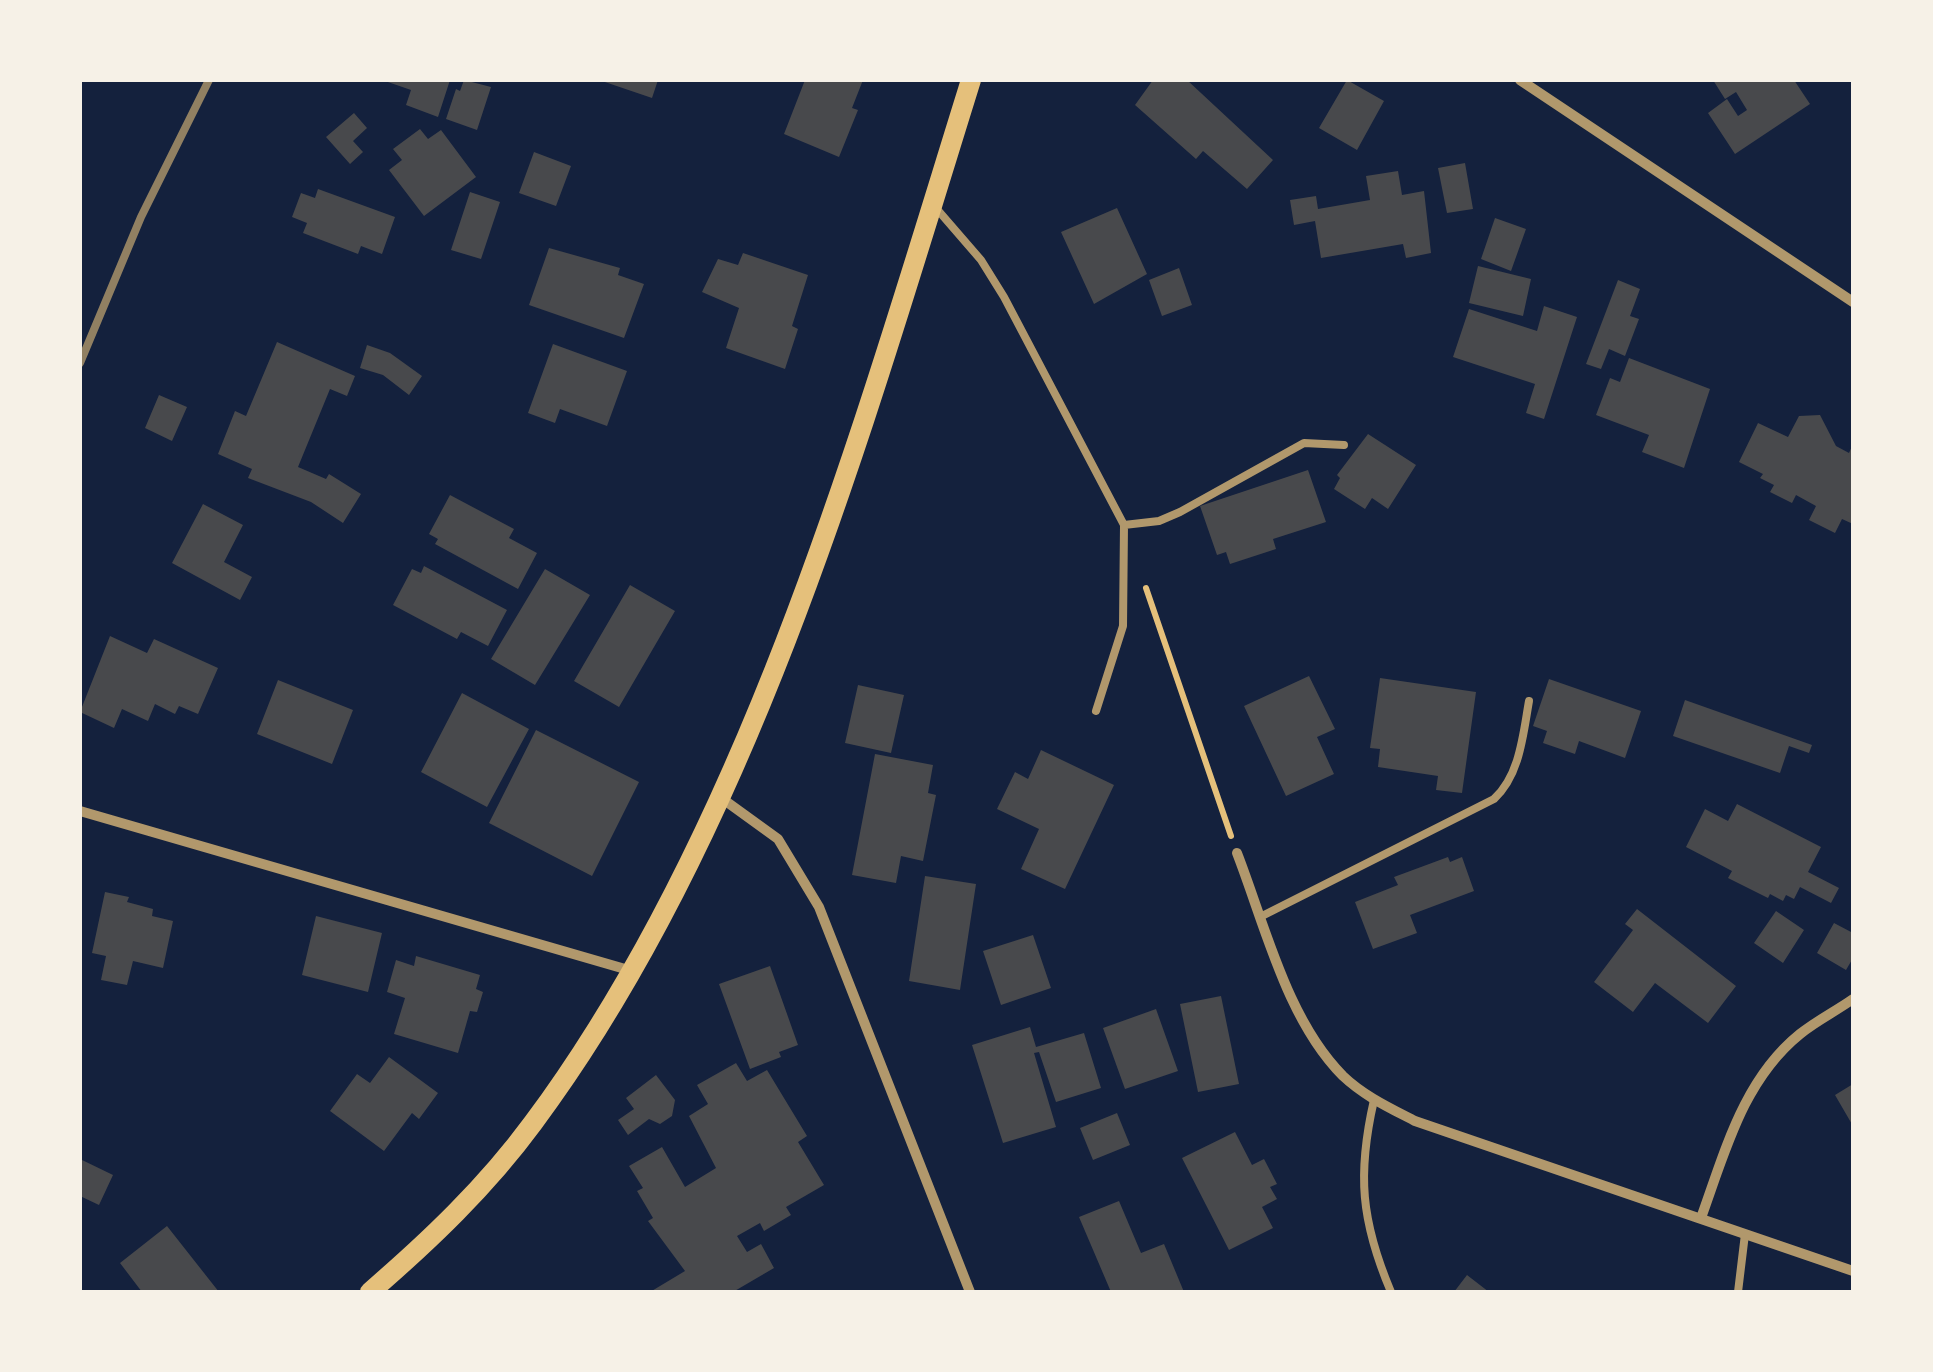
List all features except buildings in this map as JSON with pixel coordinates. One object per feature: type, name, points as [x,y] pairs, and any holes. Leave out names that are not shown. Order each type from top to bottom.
[{"type":"main road","points":[[370,1292],[470,1198],[532,1126],[632,971],[719,797],[786,633],[868,409],[971,80]]},
{"type":"street","points":[[1520,80],[1853,302]]},
{"type":"street","points":[[719,797],[778,839],[819,907],[970,1292]]},
{"type":"street","points":[[80,811],[632,971]]},
{"type":"street","points":[[1238,853],[1295,1001],[1319,1046],[1343,1076],[1374,1100],[1415,1120],[1853,1271]]},
{"type":"street","points":[[1700,1218],[1745,1100],[1769,1064],[1800,1034],[1853,999]]},
{"type":"lane","points":[[932,204],[981,260],[1004,297],[1124,525],[1123,626],[1096,711]]},
{"type":"lane","points":[[1124,525],[1158,522],[1180,512],[1304,443],[1344,445]]},
{"type":"lane","points":[[1262,916],[1494,800],[1507,788],[1514,769],[1529,701]]},
{"type":"lane","points":[[1374,1100],[1362,1156],[1363,1193],[1376,1257],[1391,1292]]},
{"type":"lane","points":[[1738,1292],[1745,1234]]},
{"type":"path","points":[[1143,580],[1238,853]]},
{"type":"railway","points":[[80,363],[141,217],[209,80]]}]
